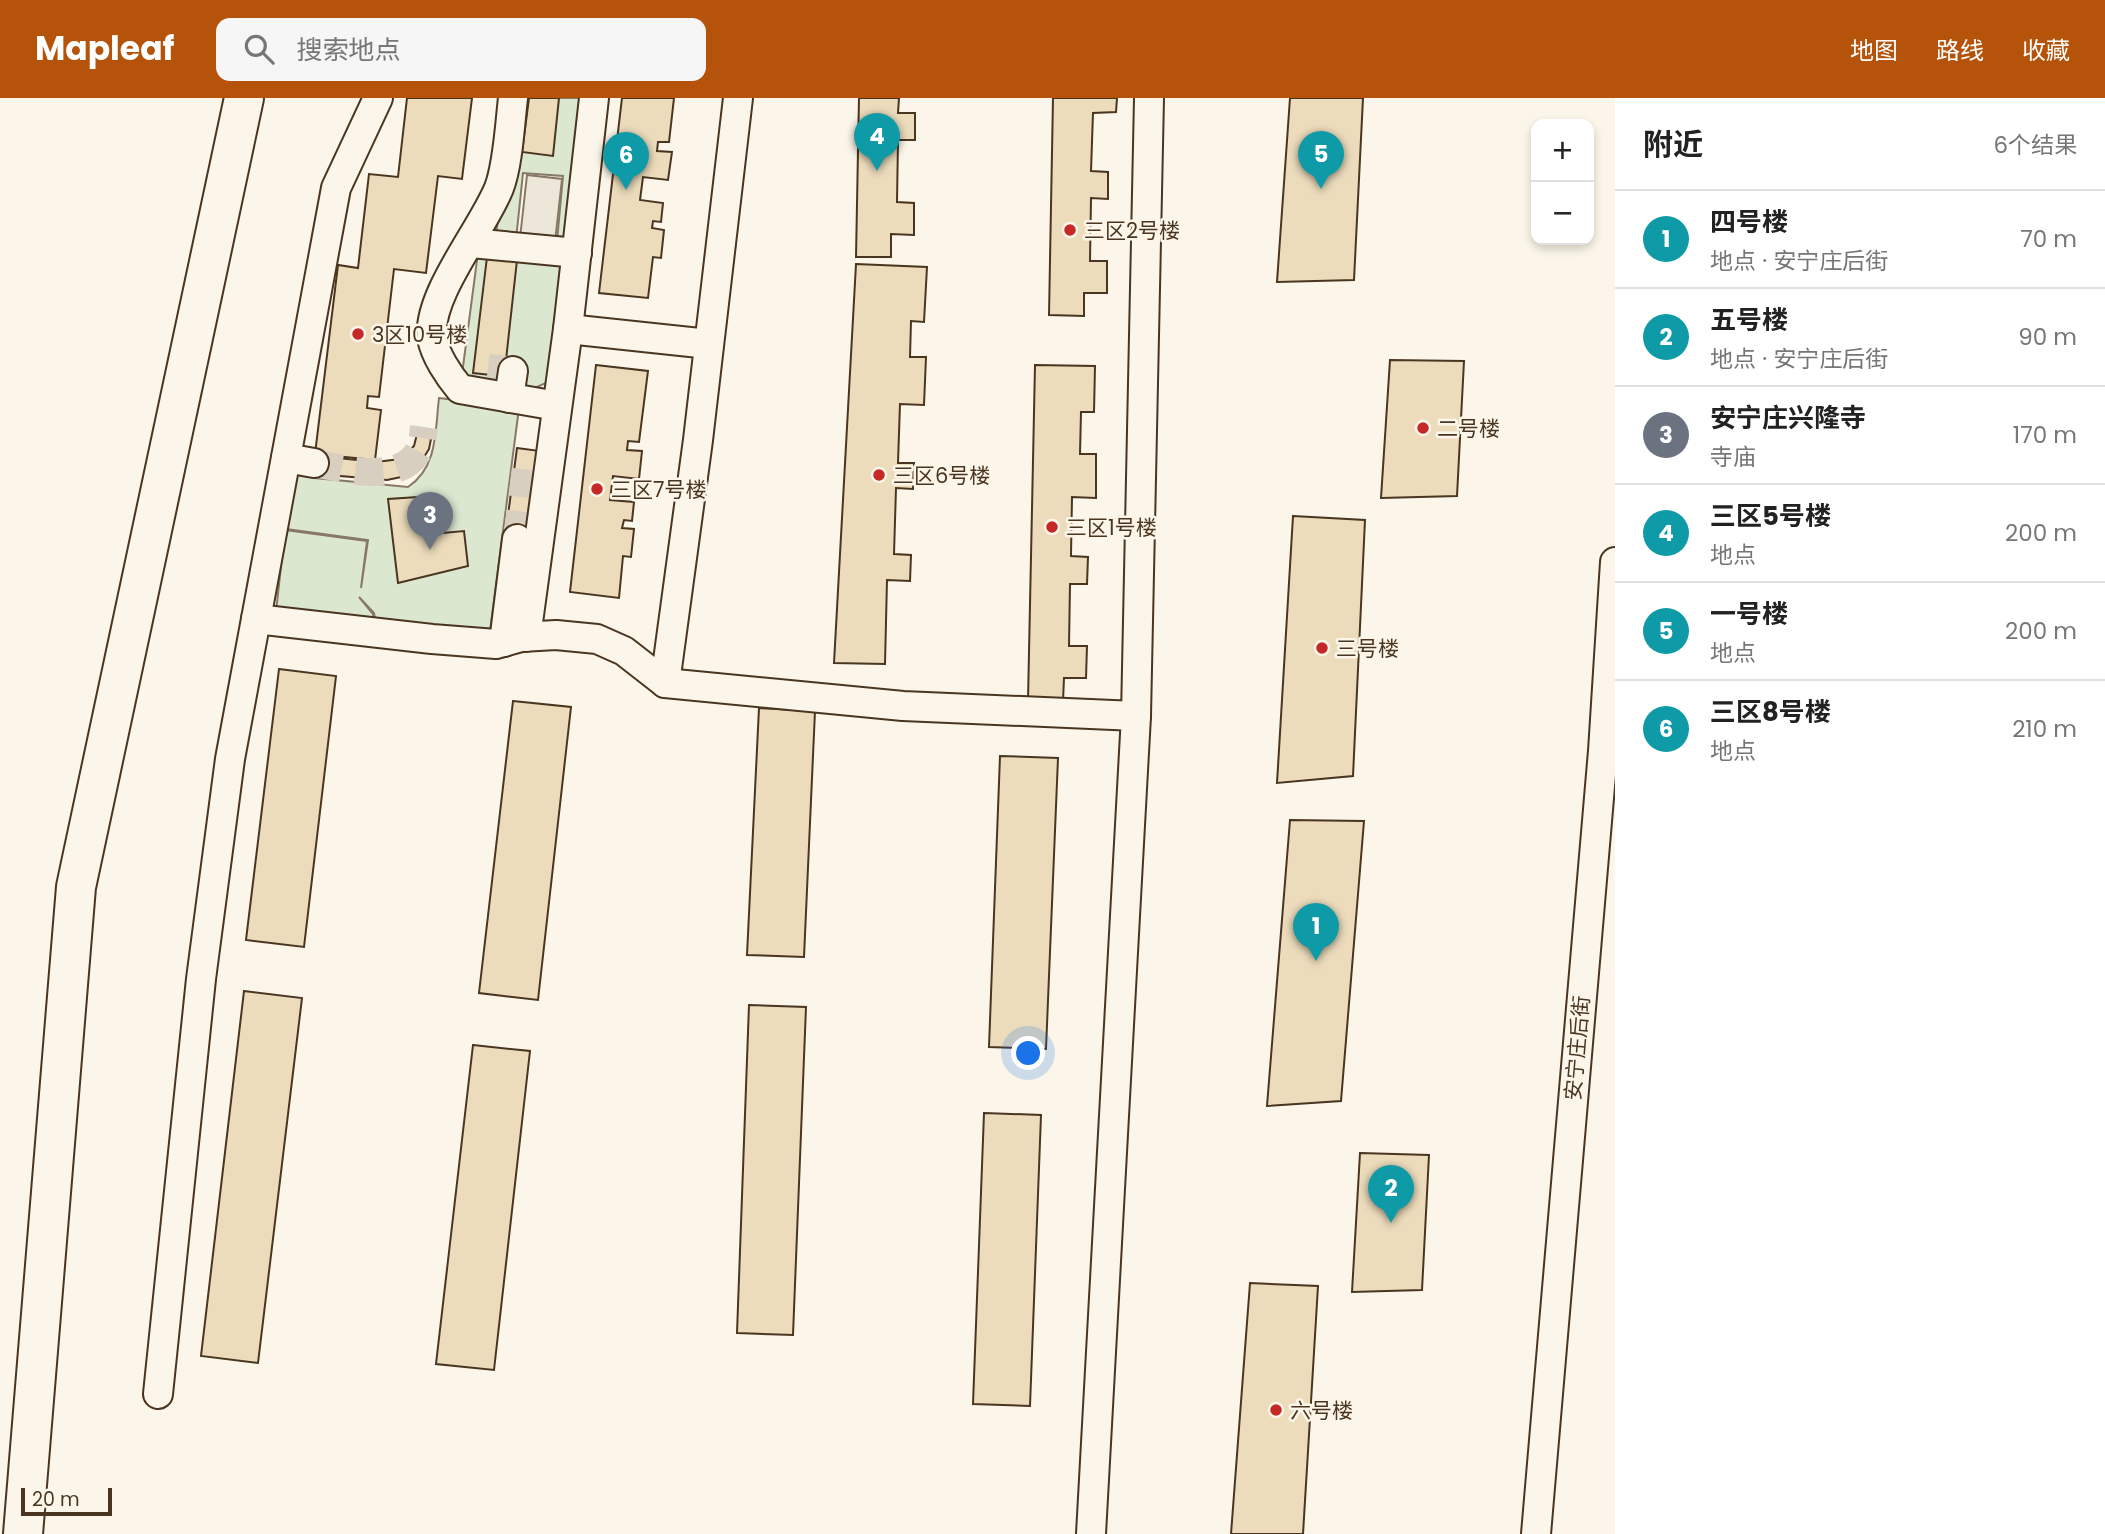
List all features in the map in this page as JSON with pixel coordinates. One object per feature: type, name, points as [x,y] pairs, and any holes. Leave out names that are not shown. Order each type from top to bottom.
[{"type":"street","points":[[23,1534],[76,887],[244,98]]},
{"type":"street","points":[[158,1394],[201,979],[230,759],[336,188],[378,98]]},
{"type":"street","points":[[513,98],[500,185],[471,243],[442,290],[433,314],[432,339],[451,379],[460,389],[511,384],[557,406]]},
{"type":"street","points":[[515,639],[557,406],[594,98]]},
{"type":"street","points":[[665,682],[738,98]]},
{"type":"street","points":[[1091,1534],[1136,716],[1149,98]]},
{"type":"street","points":[[471,243],[577,253]]},
{"type":"street","points":[[568,329],[709,344]]},
{"type":"street","points":[[286,458],[314,463]]},
{"type":"street","points":[[515,639],[517,539]]},
{"type":"street","name":"安宁庄后街","points":[[1536,1534],[1609,752],[1615,562]]},
{"type":"street","points":[[256,618],[432,639],[496,643],[556,635],[597,639],[624,651],[665,682],[903,705],[1136,716]]},
{"type":"green space","points":[[518,98],[582,98],[567,242],[557,241],[563,176],[523,173],[515,237],[496,233]]},
{"type":"green space","points":[[479,245],[564,258],[556,372],[546,383],[528,391],[506,385],[461,382]]},
{"type":"green space","points":[[439,398],[519,408],[489,639],[376,624],[374,613],[359,597],[373,614],[374,624],[276,612],[285,530],[367,541],[361,588],[368,540],[286,529],[293,482],[298,475],[316,471],[315,478],[408,487],[418,479],[430,459]]},
{"type":"shaded area","points":[[527,175],[562,179],[554,251],[519,247]]},
{"type":"building","name":"3区10号楼","points":[[407,98],[472,98],[462,179],[438,176],[426,273],[394,269],[379,397],[368,396],[367,408],[381,410],[375,460],[315,454],[338,265],[358,268],[369,174],[398,177]]},
{"type":"building","points":[[529,98],[559,98],[553,156],[522,152]]},
{"type":"building","points":[[622,98],[674,98],[669,142],[658,142],[657,151],[672,152],[668,180],[643,177],[640,200],[663,203],[661,222],[653,221],[652,228],[664,230],[661,258],[653,257],[648,298],[599,293]]},
{"type":"building","points":[[859,98],[899,98],[898,113],[915,113],[915,140],[898,140],[897,202],[914,203],[914,235],[891,234],[891,257],[856,257]]},
{"type":"building","name":"三区2号楼","points":[[1053,98],[1117,98],[1116,112],[1093,113],[1091,171],[1108,172],[1108,199],[1091,198],[1090,261],[1107,261],[1107,293],[1084,293],[1084,316],[1049,315]]},
{"type":"building","points":[[1290,98],[1363,98],[1354,280],[1277,282]]},
{"type":"building","points":[[487,257],[517,260],[506,360],[502,360],[500,376],[473,373]]},
{"type":"building","name":"三区6号楼","points":[[856,264],[927,267],[924,322],[911,321],[910,357],[926,357],[924,405],[900,404],[898,463],[914,463],[913,489],[896,488],[894,554],[911,555],[910,581],[887,580],[885,664],[834,663]]},
{"type":"building","name":"二号楼","points":[[1390,360],[1464,361],[1457,496],[1381,498]]},
{"type":"building","name":"三区7号楼","points":[[596,365],[648,371],[639,442],[628,441],[627,450],[642,451],[639,479],[613,476],[610,500],[634,502],[632,521],[624,520],[622,528],[634,529],[631,557],[623,556],[619,598],[570,592]]},
{"type":"building","name":"三区1号楼","points":[[1035,365],[1095,366],[1094,412],[1081,412],[1080,454],[1096,454],[1096,498],[1072,497],[1071,556],[1088,557],[1087,584],[1070,584],[1069,646],[1087,646],[1086,678],[1064,678],[1063,701],[1028,700]]},
{"type":"building","points":[[417,434],[432,434],[429,449],[418,467],[401,477],[387,480],[317,474],[319,456],[376,462],[400,459],[414,446]]},
{"type":"building","points":[[517,448],[540,451],[529,533],[506,530]]},
{"type":"building","points":[[433,496],[432,534],[464,531],[468,566],[398,583],[388,499]]},
{"type":"building","name":"三号楼","points":[[1293,516],[1365,520],[1353,776],[1277,783]]},
{"type":"building","points":[[279,669],[336,676],[304,947],[246,940]]},
{"type":"building","points":[[513,701],[571,707],[538,1000],[479,993]]},
{"type":"building","points":[[759,708],[815,711],[804,957],[747,955]]},
{"type":"building","points":[[1000,756],[1058,758],[1046,1049],[989,1047]]},
{"type":"building","points":[[1290,820],[1364,821],[1341,1101],[1267,1106]]},
{"type":"building","points":[[244,991],[302,998],[258,1363],[201,1356]]},
{"type":"building","points":[[749,1005],[806,1007],[793,1335],[737,1333]]},
{"type":"building","points":[[473,1045],[530,1051],[494,1370],[436,1364]]},
{"type":"building","points":[[984,1113],[1041,1115],[1030,1406],[973,1404]]},
{"type":"building","points":[[1360,1153],[1429,1155],[1422,1290],[1352,1292]]},
{"type":"building","name":"六号楼","points":[[1250,1283],[1318,1286],[1303,1534],[1231,1534]]},
{"type":"tunnel","points":[[488,368],[513,371]]},
{"type":"tunnel","points":[[314,463],[372,472],[400,467],[412,460],[420,448],[424,427]]},
{"type":"tunnel","points":[[517,539],[527,460]]},
{"type":"place","name":"三区5号楼","points":[[877,171]]},
{"type":"place","name":"一号楼","points":[[1321,189]]},
{"type":"place","name":"三区8号楼","points":[[626,190]]},
{"type":"place","name":"三区2号楼","points":[[1070,230]]},
{"type":"place","name":"3区10号楼","points":[[358,334]]},
{"type":"place","name":"二号楼","points":[[1423,428]]},
{"type":"place","name":"三区6号楼","points":[[879,475]]},
{"type":"place","name":"三区7号楼","points":[[597,489]]},
{"type":"place","name":"三区1号楼","points":[[1052,527]]},
{"type":"place","name":"安宁庄兴隆寺","points":[[430,550]]},
{"type":"place","name":"三号楼","points":[[1322,648]]},
{"type":"place","name":"四号楼","points":[[1316,961]]},
{"type":"place","name":"五号楼","points":[[1391,1223]]},
{"type":"place","name":"六号楼","points":[[1276,1410]]}]
